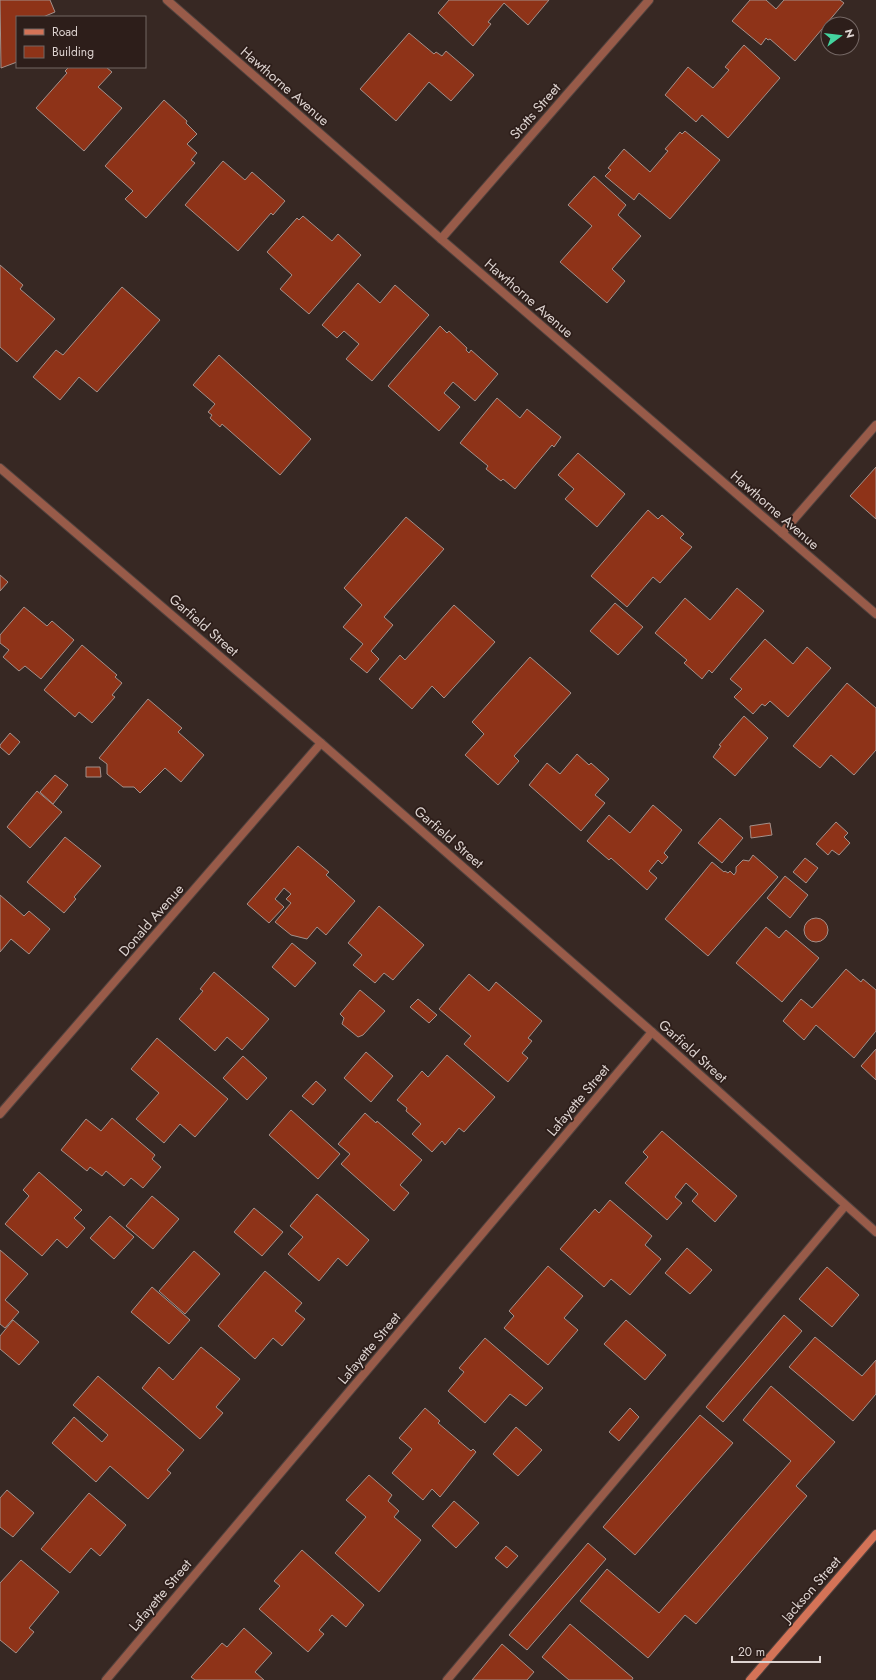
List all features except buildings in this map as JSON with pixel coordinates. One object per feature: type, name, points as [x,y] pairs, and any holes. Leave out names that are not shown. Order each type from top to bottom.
[{"type":"main road","name":"Jackson Street","points":[[750,1680],[876,1534]]},
{"type":"street","name":"Hawthorne Avenue","points":[[168,0],[441,240],[876,614]]},
{"type":"street","name":"Stotts Street","points":[[441,240],[649,0]]},
{"type":"street","points":[[782,533],[876,424]]},
{"type":"street","name":"Garfield Street","points":[[0,468],[321,743],[652,1032],[845,1206],[876,1232]]},
{"type":"street","name":"Donald Avenue","points":[[0,1114],[321,743]]},
{"type":"street","name":"Lafayette Street","points":[[106,1680],[652,1032]]},
{"type":"street","points":[[447,1680],[845,1206]]}]
